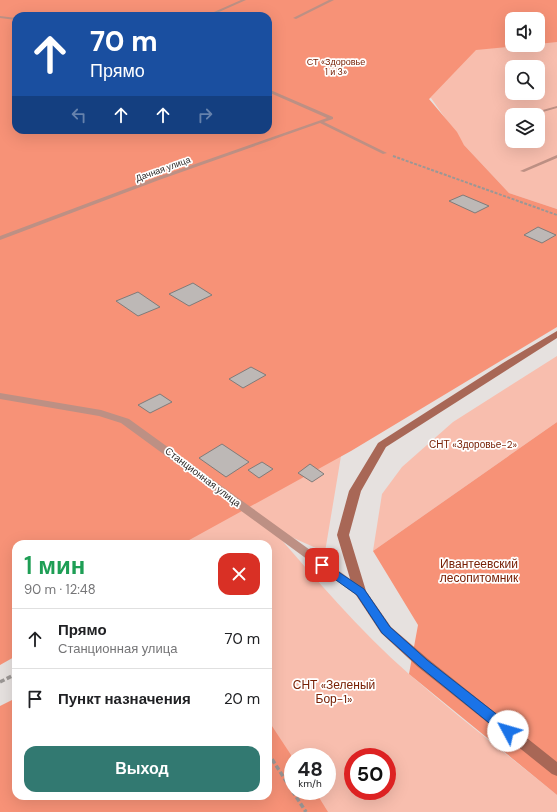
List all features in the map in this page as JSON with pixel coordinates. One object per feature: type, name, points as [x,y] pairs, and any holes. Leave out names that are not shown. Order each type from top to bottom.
[{"type":"main road","points":[[557,334],[382,445],[355,492],[342,535],[360,592],[386,630],[423,663],[557,770]]},
{"type":"street","name":"Станционная улица","points":[[0,396],[101,413],[125,422],[153,440],[284,538],[360,592]]},
{"type":"lane","points":[[216,12],[244,0]]},
{"type":"lane","points":[[295,18],[332,0]]},
{"type":"lane","points":[[0,17],[12,18]]},
{"type":"lane","name":"Дачная улица","points":[[0,238],[157,179],[331,118],[272,92]]},
{"type":"lane","points":[[545,110],[557,107]]},
{"type":"lane","points":[[321,122],[385,153]]},
{"type":"lane","points":[[522,171],[557,156]]},
{"type":"path","points":[[385,153],[557,215]]},
{"type":"path","points":[[0,682],[12,676]]},
{"type":"path","points":[[272,759],[306,812]]},
{"type":"green space","name":"СТ «Здоровье 1 и 3»","points":[[0,0],[557,0],[557,209],[509,193],[464,145],[431,98],[0,290]]},
{"type":"green space","points":[[0,0],[557,0],[557,42],[545,43],[545,12],[505,12],[505,47],[476,50],[429,99],[457,132],[464,145],[509,193],[557,209],[557,327],[351,451],[189,540],[12,540],[12,658],[0,665]]},
{"type":"green space","name":"СНТ «Зеленый Бор-1»","points":[[0,311],[341,456],[325,552],[271,528],[338,603],[373,640],[409,674],[445,705],[557,795],[557,812],[326,812],[318,800],[336,800],[336,748],[284,748],[272,730],[272,540],[146,540]]},
{"type":"green space","name":"СНТ «Здоровье-2»","points":[[557,356],[557,422],[373,551],[382,494],[402,467],[453,422]]},
{"type":"green space","name":"Ивантеевский лесопитомник","points":[[557,422],[557,795],[409,674],[418,625],[373,551]]},
{"type":"green space","points":[[12,700],[12,800],[272,800],[272,726],[286,748],[284,748],[284,800],[321,800],[328,812],[0,812],[0,706]]},
{"type":"building","points":[[463,195],[489,206],[475,213],[449,201]]},
{"type":"building","points":[[538,227],[556,235],[542,243],[524,235]]},
{"type":"building","points":[[193,283],[212,295],[189,306],[169,294]]},
{"type":"building","points":[[138,292],[160,307],[138,316],[116,301]]},
{"type":"building","points":[[251,367],[266,375],[243,388],[229,379]]},
{"type":"building","points":[[160,394],[172,402],[150,413],[138,405]]},
{"type":"building","points":[[222,444],[249,462],[226,477],[199,458]]},
{"type":"building","points":[[262,462],[273,469],[259,478],[248,470]]},
{"type":"building","points":[[310,464],[324,474],[312,482],[298,473]]},
{"type":"route","points":[[322,565],[360,592],[386,630],[423,663],[508,731]]}]
